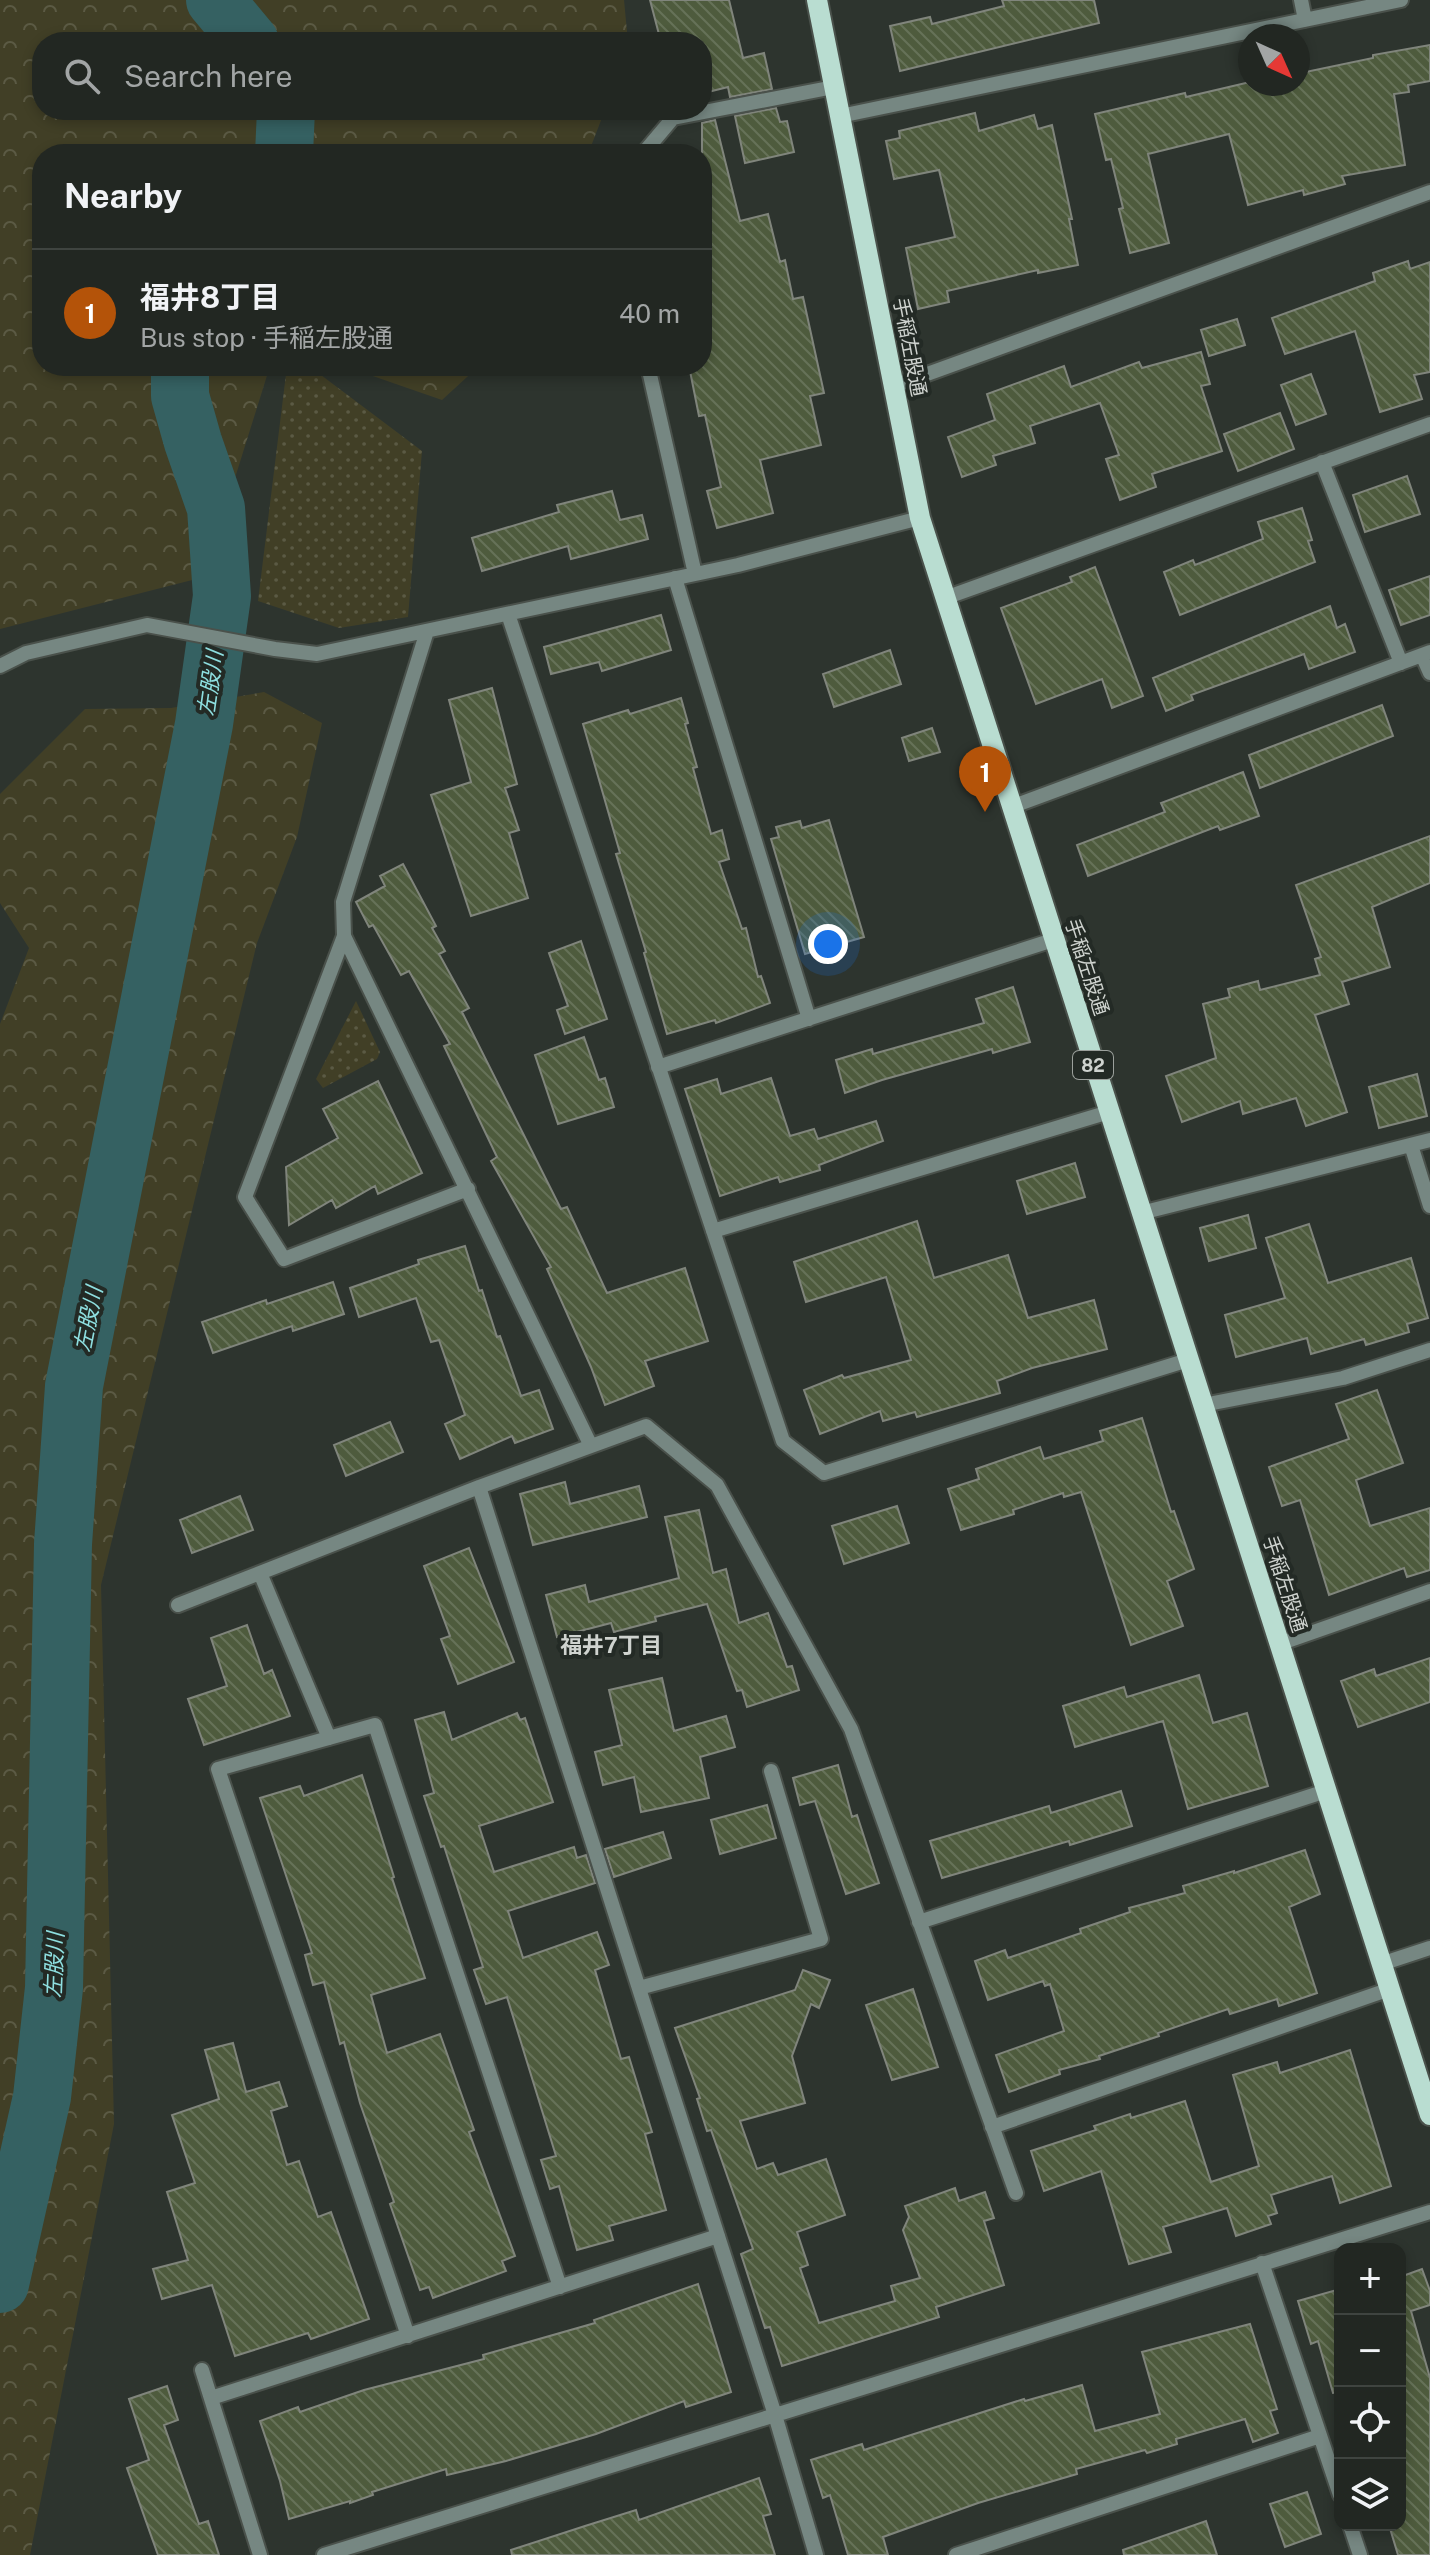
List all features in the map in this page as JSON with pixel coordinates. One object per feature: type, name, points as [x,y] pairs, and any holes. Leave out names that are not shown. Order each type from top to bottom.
[{"type":"main road","name":"手稲左股通","points":[[817,0],[920,518],[1430,2115]]},
{"type":"street","points":[[1301,0],[1305,20]]},
{"type":"street","points":[[840,116],[1401,0]]},
{"type":"street","points":[[712,110],[834,87]]},
{"type":"street","points":[[651,144],[671,120]]},
{"type":"street","points":[[894,386],[1430,192]]},
{"type":"street","points":[[650,376],[695,574]]},
{"type":"street","points":[[945,598],[1430,424]]},
{"type":"street","points":[[1322,462],[1401,663]]},
{"type":"street","points":[[0,666],[26,653],[147,625],[317,654],[695,574],[920,518]]},
{"type":"street","points":[[675,578],[809,1019]]},
{"type":"street","points":[[508,614],[783,1441],[824,1473],[1188,1360]]},
{"type":"street","points":[[427,631],[343,902],[344,936],[245,1197],[284,1259],[468,1189]]},
{"type":"street","points":[[1011,807],[1426,653],[1430,673]]},
{"type":"street","points":[[344,936],[591,1446]]},
{"type":"street","points":[[658,1067],[1053,940]]},
{"type":"street","points":[[713,1231],[1109,1112]]},
{"type":"street","points":[[1141,1213],[1430,1140]]},
{"type":"street","points":[[1411,1145],[1430,1206]]},
{"type":"street","points":[[1203,1405],[1343,1378],[1430,1350]]},
{"type":"street","points":[[178,1605],[479,1487],[646,1426],[717,1485],[851,1729],[1016,2193]]},
{"type":"street","points":[[479,1487],[775,2415],[816,2555]]},
{"type":"street","points":[[260,1573],[329,1738]]},
{"type":"street","points":[[1279,1644],[1430,1591]]},
{"type":"street","points":[[408,2336],[218,1769],[375,1725],[560,2287]]},
{"type":"street","points":[[639,1988],[821,1939],[771,1771]]},
{"type":"street","points":[[919,1922],[1326,1791]]},
{"type":"street","points":[[1381,1964],[1430,1948]]},
{"type":"street","points":[[992,2127],[1390,1989]]},
{"type":"street","points":[[324,2555],[1430,2212]]},
{"type":"street","points":[[211,2398],[718,2236]]},
{"type":"street","points":[[1262,2263],[1334,2477]]},
{"type":"street","points":[[202,2370],[260,2555]]},
{"type":"street","points":[[956,2555],[1320,2436]]},
{"type":"street","points":[[1352,2531],[1360,2555]]},
{"type":"green space","points":[[0,0],[624,0],[627,32],[32,32],[32,120],[601,120],[592,144],[32,144],[32,376],[267,376],[204,577],[0,629]]},
{"type":"green space","points":[[286,376],[322,376],[422,451],[408,617],[339,628],[258,601]]},
{"type":"green space","points":[[373,376],[468,376],[442,400]]},
{"type":"green space","points":[[264,692],[322,723],[297,837],[257,943],[101,1585],[114,2124],[30,2555],[0,2555],[0,1024],[29,948],[0,903],[0,794],[85,709],[171,708]]},
{"type":"green space","points":[[356,1001],[380,1052],[377,1059],[323,1088],[316,1079]]},
{"type":"building","points":[[650,0],[729,0],[743,58],[764,53],[772,89],[730,97],[728,87],[712,91],[712,32],[658,32]]},
{"type":"building","points":[[1002,0],[1094,0],[1099,23],[900,71],[890,26],[930,17],[932,24],[1004,6]]},
{"type":"building","points":[[1430,45],[1430,81],[1408,85],[1409,92],[1394,94],[1405,165],[1342,176],[1345,184],[1304,195],[1303,190],[1248,205],[1229,134],[1148,154],[1169,243],[1130,253],[1111,159],[1106,160],[1095,114],[1185,93],[1186,97],[1238,85],[1238,96],[1310,96],[1310,71],[1373,58],[1373,55]]},
{"type":"building","points":[[776,108],[780,122],[787,121],[794,152],[745,163],[735,116]]},
{"type":"building","points":[[975,113],[979,131],[1034,115],[1038,129],[1052,125],[1072,219],[1069,219],[1078,265],[1038,273],[1038,270],[947,291],[949,302],[918,309],[906,248],[955,237],[939,170],[894,179],[886,141],[900,138],[899,131]]},
{"type":"building","points":[[715,120],[740,221],[768,214],[780,262],[785,260],[793,299],[803,297],[824,393],[810,396],[821,445],[760,460],[773,513],[717,528],[707,491],[721,487],[705,415],[699,416],[691,376],[712,376],[712,144],[702,144],[702,123]]},
{"type":"building","points":[[1408,261],[1410,269],[1430,262],[1430,372],[1414,375],[1422,399],[1380,412],[1355,331],[1285,354],[1272,318],[1375,281],[1373,273]]},
{"type":"building","points":[[1237,319],[1245,345],[1209,356],[1201,330]]},
{"type":"building","points":[[1201,352],[1210,384],[1201,386],[1222,451],[1152,474],[1156,487],[1120,500],[1106,459],[1119,455],[1100,403],[1030,426],[1035,443],[993,456],[996,465],[962,477],[948,437],[995,420],[987,394],[1064,366],[1071,387],[1139,362],[1142,368]]},
{"type":"building","points":[[1311,374],[1326,414],[1296,425],[1281,385]]},
{"type":"building","points":[[1280,413],[1294,449],[1238,471],[1224,434]]},
{"type":"building","points":[[1407,476],[1420,514],[1365,532],[1353,495]]},
{"type":"building","points":[[612,491],[620,520],[642,515],[648,539],[571,559],[568,546],[482,571],[472,538],[559,512],[557,505]]},
{"type":"building","points":[[1302,508],[1315,562],[1180,615],[1164,572],[1193,560],[1195,565],[1263,539],[1258,522]]},
{"type":"building","points":[[1095,567],[1143,696],[1112,708],[1102,679],[1036,704],[1001,608],[1072,582],[1070,577]]},
{"type":"building","points":[[1430,576],[1430,615],[1401,625],[1389,590]]},
{"type":"building","points":[[1330,606],[1337,628],[1345,624],[1355,652],[1309,669],[1304,654],[1191,695],[1193,700],[1166,711],[1153,678]]},
{"type":"building","points":[[661,615],[671,650],[602,671],[599,662],[551,674],[544,647]]},
{"type":"building","points":[[890,650],[901,684],[834,707],[823,674]]},
{"type":"building","points":[[492,688],[517,784],[505,788],[519,830],[509,833],[528,898],[471,916],[431,795],[471,782],[449,700]]},
{"type":"building","points":[[681,698],[697,767],[693,768],[711,834],[722,830],[729,859],[719,862],[742,929],[746,928],[758,977],[761,976],[770,1003],[716,1023],[715,1020],[667,1034],[583,724]]},
{"type":"building","points":[[1382,705],[1393,736],[1260,788],[1249,755]]},
{"type":"building","points":[[932,728],[940,752],[909,761],[902,738]]},
{"type":"building","points":[[1243,772],[1259,816],[1220,830],[1218,826],[1088,876],[1077,845],[1165,812],[1161,803]]},
{"type":"building","points":[[829,820],[864,937],[805,954],[771,839],[779,837],[776,827],[800,821],[802,828]]},
{"type":"building","points":[[1430,836],[1430,883],[1372,907],[1390,967],[1342,982],[1349,1004],[1315,1015],[1347,1112],[1306,1126],[1296,1098],[1243,1114],[1240,1101],[1182,1122],[1166,1076],[1216,1058],[1203,1004],[1230,997],[1228,989],[1258,981],[1260,990],[1320,975],[1315,959],[1321,957],[1296,885]]},
{"type":"building","points":[[403,864],[436,926],[432,928],[445,951],[439,954],[469,1008],[462,1012],[561,1209],[567,1207],[607,1293],[685,1268],[708,1341],[645,1361],[654,1386],[605,1405],[547,1269],[551,1267],[491,1161],[497,1157],[444,1046],[450,1044],[409,971],[401,975],[373,925],[369,927],[356,902],[385,886],[380,876]]},
{"type":"building","points":[[581,941],[607,1019],[565,1034],[557,1010],[568,1006],[549,953]]},
{"type":"building","points":[[1013,987],[1030,1042],[993,1053],[992,1049],[845,1093],[836,1060],[872,1049],[873,1054],[984,1023],[976,999]]},
{"type":"building","points":[[584,1037],[599,1080],[605,1078],[614,1107],[558,1124],[535,1055]]},
{"type":"building","points":[[1417,1074],[1427,1116],[1379,1128],[1369,1087]]},
{"type":"building","points":[[771,1078],[790,1136],[814,1129],[818,1139],[876,1121],[883,1141],[819,1165],[820,1170],[780,1182],[778,1177],[720,1196],[685,1089],[717,1079],[721,1094]]},
{"type":"building","points":[[378,1081],[422,1173],[378,1194],[375,1186],[336,1208],[332,1200],[289,1225],[286,1167],[338,1138],[323,1109]]},
{"type":"building","points":[[1075,1163],[1085,1197],[1027,1214],[1017,1181]]},
{"type":"building","points":[[1248,1215],[1256,1248],[1209,1261],[1200,1228]]},
{"type":"building","points":[[917,1221],[934,1278],[1008,1255],[1028,1318],[1094,1300],[1107,1349],[1032,1368],[997,1381],[1000,1393],[917,1417],[915,1412],[883,1421],[880,1411],[820,1434],[804,1390],[842,1375],[844,1378],[911,1360],[886,1277],[806,1302],[794,1262]]},
{"type":"building","points":[[1309,1224],[1328,1283],[1411,1258],[1428,1318],[1407,1324],[1409,1332],[1366,1345],[1364,1339],[1311,1354],[1307,1338],[1236,1357],[1225,1315],[1285,1298],[1266,1238]]},
{"type":"building","points":[[465,1246],[479,1291],[482,1290],[521,1396],[539,1390],[553,1429],[515,1443],[512,1436],[460,1459],[445,1424],[465,1415],[439,1340],[431,1342],[416,1298],[359,1317],[350,1288],[419,1264],[418,1260]]},
{"type":"building","points":[[333,1282],[344,1314],[293,1331],[292,1326],[213,1353],[202,1322]]},
{"type":"building","points":[[1377,1390],[1403,1463],[1356,1480],[1370,1526],[1430,1508],[1430,1570],[1407,1577],[1404,1568],[1329,1595],[1300,1500],[1282,1506],[1269,1467],[1349,1439],[1336,1404]]},
{"type":"building","points":[[1142,1418],[1171,1512],[1174,1511],[1194,1569],[1167,1581],[1183,1626],[1131,1645],[1081,1492],[1064,1497],[1063,1493],[1013,1510],[1014,1514],[961,1530],[948,1489],[979,1479],[976,1469],[1040,1447],[1044,1459],[1103,1441],[1100,1431]]},
{"type":"building","points":[[390,1422],[403,1452],[346,1476],[334,1445]]},
{"type":"building","points":[[565,1482],[570,1504],[639,1486],[647,1517],[533,1545],[520,1494]]},
{"type":"building","points":[[240,1496],[253,1530],[192,1553],[180,1520]]},
{"type":"building","points":[[897,1506],[909,1543],[844,1564],[832,1526]]},
{"type":"building","points":[[699,1510],[713,1573],[726,1569],[739,1623],[768,1613],[787,1667],[792,1666],[799,1690],[747,1707],[742,1690],[737,1691],[707,1604],[655,1617],[656,1621],[614,1632],[611,1623],[557,1637],[546,1595],[585,1585],[589,1602],[679,1578],[665,1517]]},
{"type":"building","points":[[469,1548],[514,1662],[458,1684],[441,1639],[450,1636],[424,1566]]},
{"type":"building","points":[[247,1625],[264,1674],[272,1670],[290,1716],[204,1745],[188,1699],[227,1686],[211,1638]]},
{"type":"building","points":[[1430,1658],[1430,1702],[1358,1727],[1341,1681],[1374,1669],[1376,1676]]},
{"type":"building","points":[[1199,1675],[1213,1723],[1247,1713],[1268,1786],[1188,1809],[1163,1721],[1075,1747],[1063,1706],[1124,1687],[1127,1697]]},
{"type":"building","points":[[662,1678],[674,1731],[726,1716],[735,1747],[700,1757],[709,1798],[641,1812],[634,1777],[603,1785],[595,1752],[622,1745],[609,1690]]},
{"type":"building","points":[[444,1712],[452,1740],[517,1713],[520,1720],[525,1718],[553,1802],[479,1826],[494,1872],[574,1847],[577,1858],[586,1855],[595,1883],[508,1911],[523,1958],[597,1932],[609,1965],[595,1970],[621,2059],[629,2057],[652,2132],[645,2134],[666,2210],[609,2226],[613,2240],[577,2250],[559,2186],[550,2189],[541,2160],[556,2156],[507,1997],[486,2004],[474,1970],[483,1967],[444,1846],[441,1847],[424,1796],[434,1793],[415,1720]]},
{"type":"building","points":[[838,1765],[852,1817],[857,1815],[879,1883],[846,1894],[815,1801],[800,1805],[793,1778]]},
{"type":"building","points":[[362,1775],[425,1978],[371,1995],[387,2053],[440,2034],[474,2130],[469,2132],[515,2256],[502,2261],[506,2271],[433,2298],[429,2287],[420,2290],[390,2204],[394,2202],[360,2103],[344,2042],[340,2044],[324,1982],[313,1985],[305,1955],[312,1953],[260,1798],[300,1786],[304,1796]]},
{"type":"building","points":[[1121,1791],[1132,1826],[942,1878],[930,1841],[1049,1806],[1051,1813]]},
{"type":"building","points":[[767,1805],[776,1838],[720,1854],[711,1820]]},
{"type":"building","points":[[663,1832],[671,1858],[614,1877],[605,1849]]},
{"type":"building","points":[[1305,1850],[1320,1894],[1289,1907],[1317,1993],[1279,2006],[1277,1999],[1230,2014],[1228,2009],[1099,2056],[1100,2059],[1059,2070],[1060,2074],[1009,2092],[996,2055],[1064,2031],[1050,1984],[1045,1986],[1043,1981],[988,2000],[975,1961],[1005,1950],[1008,1958],[1081,1933],[1080,1929],[1130,1912],[1129,1908],[1185,1893],[1183,1886]]},
{"type":"building","points":[[803,1970],[830,1980],[819,2008],[811,2004],[792,2056],[805,2103],[740,2121],[757,2169],[773,2163],[778,2175],[826,2159],[845,2215],[797,2232],[808,2265],[800,2268],[819,2323],[895,2301],[891,2286],[920,2278],[903,2230],[909,2217],[905,2206],[955,2188],[959,2201],[985,2192],[994,2218],[984,2221],[1004,2285],[936,2307],[939,2317],[782,2366],[770,2327],[765,2328],[741,2254],[753,2249],[711,2130],[707,2131],[697,2099],[700,2098],[675,2028],[795,1990]]},
{"type":"building","points":[[913,1989],[938,2067],[892,2080],[866,2005]]},
{"type":"building","points":[[233,2043],[246,2092],[279,2082],[287,2106],[271,2111],[287,2165],[299,2161],[318,2217],[331,2212],[369,2319],[311,2339],[308,2333],[235,2356],[212,2285],[162,2299],[153,2269],[188,2260],[167,2192],[195,2183],[172,2115],[219,2099],[205,2050]]},
{"type":"building","points":[[1350,2050],[1391,2186],[1340,2203],[1332,2176],[1271,2195],[1277,2213],[1268,2216],[1271,2224],[1236,2236],[1227,2208],[1163,2227],[1171,2252],[1129,2264],[1101,2171],[1044,2191],[1031,2151],[1096,2130],[1094,2126],[1130,2114],[1131,2118],[1185,2101],[1211,2182],[1259,2166],[1233,2075],[1277,2062],[1280,2073]]},
{"type":"building","points":[[1422,2269],[1430,2291],[1430,2305],[1411,2311],[1430,2378],[1430,2555],[1398,2555],[1391,2531],[1406,2531],[1406,2275]]},
{"type":"building","points":[[698,2284],[731,2392],[686,2407],[684,2401],[596,2434],[506,2461],[447,2475],[446,2469],[372,2492],[373,2495],[350,2503],[289,2519],[260,2421],[298,2407],[300,2412],[364,2390],[484,2359],[483,2355],[595,2323],[594,2320]]},
{"type":"building","points":[[1334,2291],[1334,2393],[1318,2341],[1311,2344],[1298,2301]]},
{"type":"building","points":[[1250,2324],[1277,2409],[1270,2411],[1278,2433],[1253,2442],[1245,2419],[1176,2439],[1177,2444],[1147,2453],[1145,2450],[1076,2469],[1077,2474],[978,2503],[883,2537],[888,2555],[848,2555],[830,2495],[823,2498],[811,2460],[862,2444],[864,2450],[1024,2399],[1082,2385],[1095,2431],[1160,2414],[1142,2352]]},
{"type":"building","points":[[167,2386],[178,2420],[164,2425],[199,2524],[208,2521],[219,2555],[158,2555],[127,2468],[149,2460],[129,2399]]},
{"type":"building","points":[[759,2478],[771,2514],[763,2516],[775,2555],[512,2555],[511,2550],[636,2510],[639,2520]]},
{"type":"building","points":[[1307,2492],[1321,2534],[1285,2547],[1270,2504]]},
{"type":"building","points":[[1206,2521],[1217,2555],[1124,2555],[1123,2550]]},
{"type":"waterway","name":"左股川","points":[[215,0],[242,32]]},
{"type":"waterway","name":"左股川","points":[[284,144],[286,120]]},
{"type":"waterway","name":"左股川","points":[[0,2284],[42,2097],[54,1988],[63,1544],[74,1386],[204,724],[222,596],[216,508],[180,396],[180,376]]},
{"type":"place","name":"福井8丁目","points":[[985,812]]},
{"type":"district","name":"福井7丁目","points":[[611,1645]]}]
